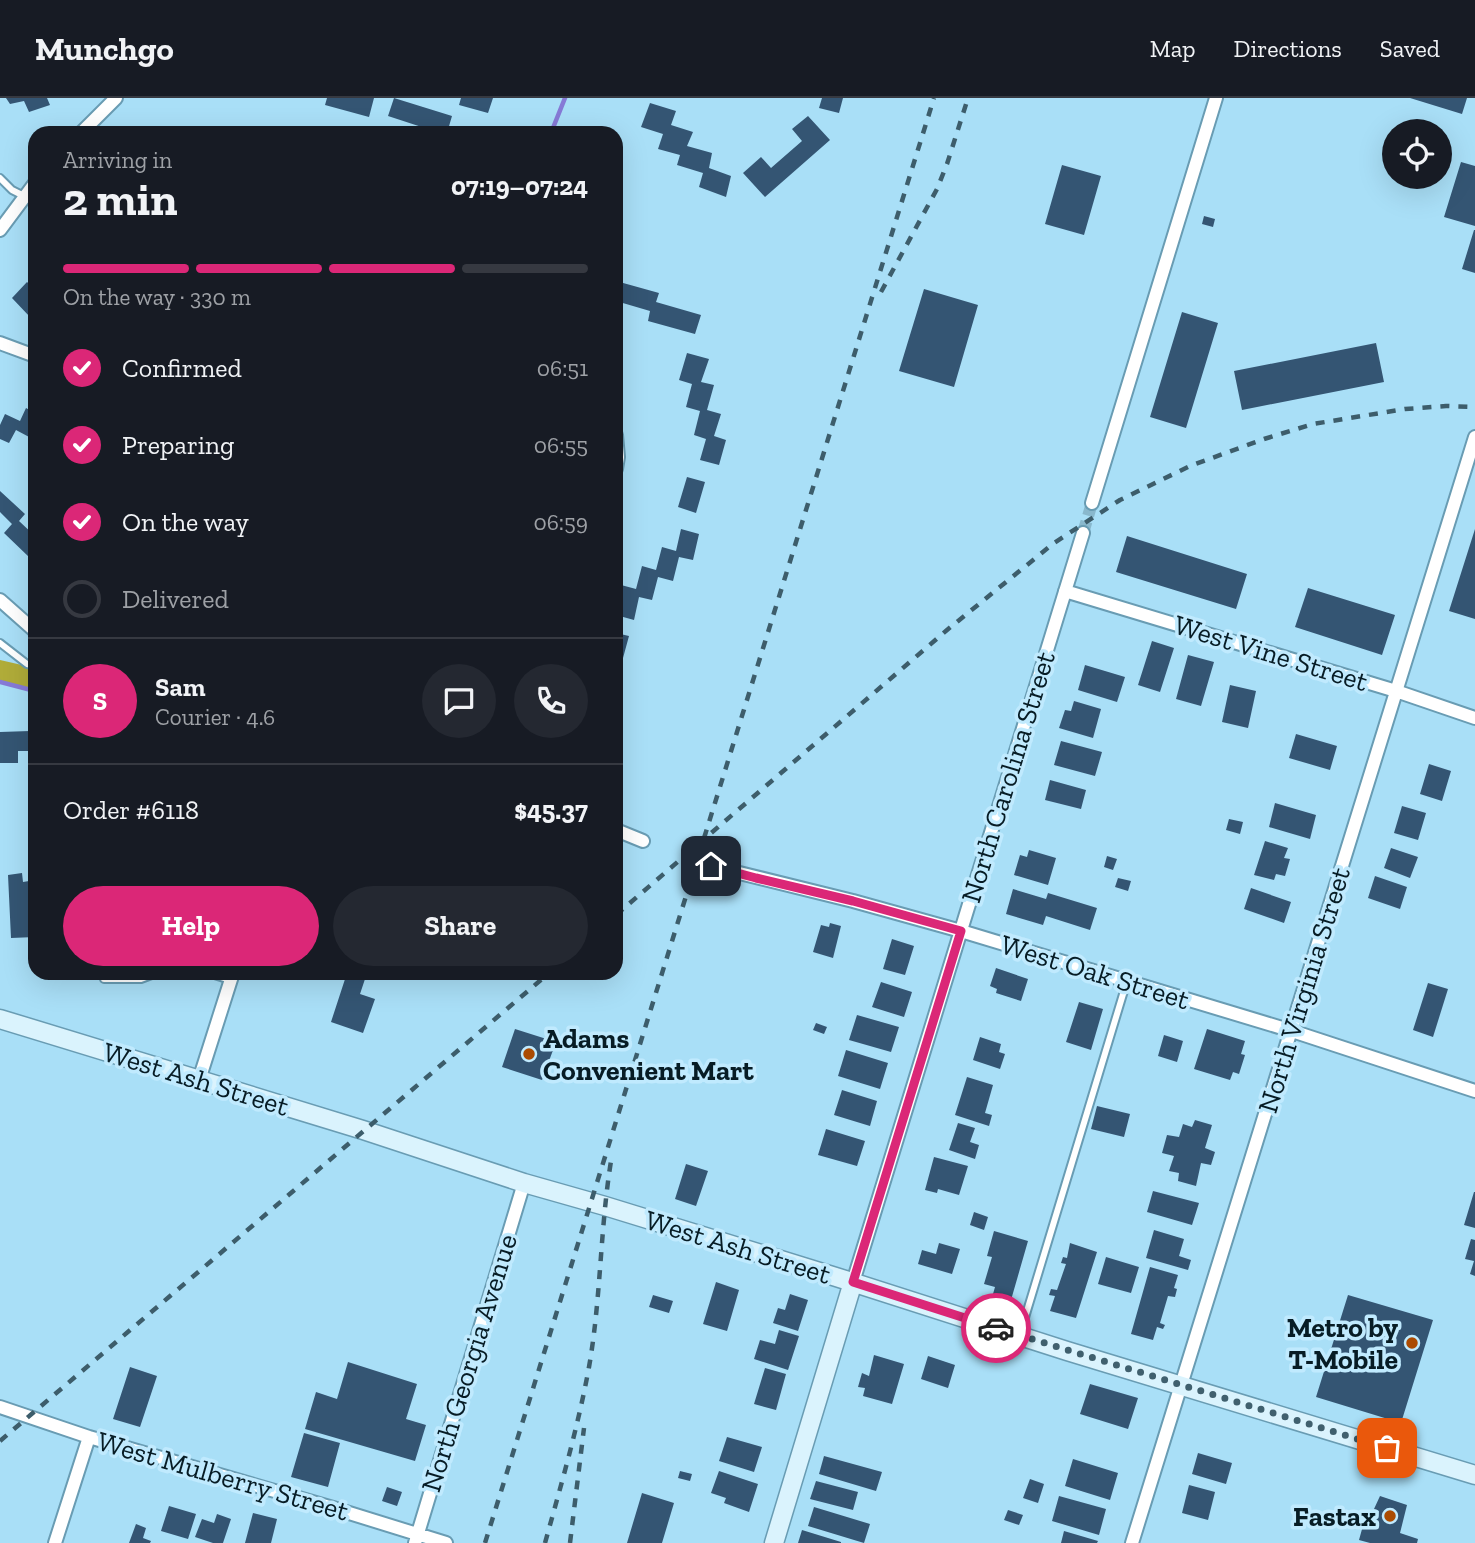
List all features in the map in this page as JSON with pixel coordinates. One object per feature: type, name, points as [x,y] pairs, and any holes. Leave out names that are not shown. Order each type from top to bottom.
[{"type":"main road","name":"West Ash Street","points":[[0,1019],[1475,1475]]},
{"type":"main road","name":"North Carolina Street","points":[[774,1543],[853,1282]]},
{"type":"street","points":[[88,126],[116,98]]},
{"type":"street","points":[[1092,503],[1216,98]]},
{"type":"street","points":[[0,230],[28,191]]},
{"type":"street","points":[[0,344],[28,354]]},
{"type":"street","name":"North Virginia Street","points":[[1132,1543],[1475,437]]},
{"type":"street","name":"North Carolina Street","points":[[853,1282],[1083,533]]},
{"type":"street","name":"West Vine Street","points":[[1065,591],[1396,691],[1475,718]]},
{"type":"street","points":[[1,603],[28,625]]},
{"type":"street","points":[[623,833],[643,841]]},
{"type":"street","name":"West Oak Street","points":[[711,866],[961,931],[1292,1031],[1475,1091]]},
{"type":"street","points":[[199,1080],[231,980]]},
{"type":"street","name":"North Georgia Avenue","points":[[417,1538],[524,1183]]},
{"type":"street","name":"West Mulberry Street","points":[[0,1407],[417,1538],[446,1543]]},
{"type":"street","points":[[55,1543],[89,1437]]},
{"type":"lane","points":[[0,178],[12,190],[24,196]]},
{"type":"lane","points":[[0,643],[28,664]]},
{"type":"lane","points":[[1020,1336],[1127,981]]},
{"type":"shaded area","points":[[0,660],[28,666],[28,689],[0,682]]},
{"type":"building","points":[[6,98],[47,98],[50,105],[29,112],[24,101],[10,104]]},
{"type":"building","points":[[327,98],[374,98],[369,117],[325,105]]},
{"type":"building","points":[[394,98],[452,116],[449,126],[419,126],[388,116]]},
{"type":"building","points":[[461,98],[493,98],[488,113],[459,105]]},
{"type":"building","points":[[822,98],[843,98],[839,113],[819,108]]},
{"type":"building","points":[[1410,98],[1467,98],[1462,114]]},
{"type":"building","points":[[650,103],[676,111],[671,125],[693,132],[687,146],[712,153],[709,168],[731,176],[726,197],[699,187],[703,173],[677,165],[680,155],[658,149],[663,134],[641,127]]},
{"type":"building","points":[[808,116],[830,140],[765,197],[743,173],[761,157],[771,168],[802,141],[792,129]]},
{"type":"building","points":[[1461,162],[1475,166],[1475,226],[1444,217]]},
{"type":"building","points":[[1062,165],[1101,176],[1084,235],[1045,224]]},
{"type":"building","points":[[1204,216],[1215,219],[1213,227],[1202,224]]},
{"type":"building","points":[[1475,230],[1475,273],[1462,269]]},
{"type":"building","points":[[28,283],[28,315],[12,298]]},
{"type":"building","points":[[623,283],[659,293],[656,302],[701,315],[695,334],[648,321],[650,311],[623,303]]},
{"type":"building","points":[[924,289],[978,305],[954,387],[899,371]]},
{"type":"building","points":[[1182,312],[1218,323],[1186,428],[1150,417]]},
{"type":"building","points":[[1376,343],[1384,382],[1242,410],[1234,371]]},
{"type":"building","points":[[687,353],[709,359],[701,382],[714,385],[707,410],[721,414],[714,436],[726,440],[719,465],[700,460],[706,439],[694,435],[700,411],[686,407],[692,384],[679,380]]},
{"type":"building","points":[[26,408],[28,409],[28,436],[16,430],[9,443],[0,439],[0,425],[5,414],[20,421]]},
{"type":"building","points":[[687,477],[705,482],[696,513],[678,507]]},
{"type":"building","points":[[0,491],[25,514],[19,521],[28,529],[28,556],[4,533],[12,524],[0,512]]},
{"type":"building","points":[[681,529],[699,534],[693,560],[679,557],[673,581],[658,577],[652,600],[639,597],[634,620],[623,617],[623,586],[636,589],[642,566],[656,570],[662,547],[676,551]]},
{"type":"building","points":[[1475,529],[1475,619],[1449,611]]},
{"type":"building","points":[[1127,536],[1247,574],[1236,609],[1116,572]]},
{"type":"building","points":[[1308,588],[1395,615],[1382,655],[1295,627]]},
{"type":"building","points":[[623,635],[629,636],[623,658]]},
{"type":"building","points":[[1152,641],[1174,648],[1160,692],[1138,685]]},
{"type":"building","points":[[1188,655],[1214,662],[1201,706],[1176,699]]},
{"type":"building","points":[[1085,665],[1125,677],[1117,702],[1078,690]]},
{"type":"building","points":[[1230,685],[1256,691],[1248,728],[1222,722]]},
{"type":"building","points":[[1074,701],[1101,709],[1093,738],[1059,728],[1065,710],[1071,711]]},
{"type":"building","points":[[28,731],[28,751],[18,751],[18,763],[0,763],[0,732]]},
{"type":"building","points":[[1296,734],[1337,746],[1330,770],[1289,758]]},
{"type":"building","points":[[1061,741],[1102,752],[1095,776],[1054,765]]},
{"type":"building","points":[[1429,764],[1451,771],[1442,801],[1420,794]]},
{"type":"building","points":[[1050,780],[1086,790],[1081,809],[1045,800]]},
{"type":"building","points":[[1275,803],[1316,815],[1310,839],[1269,827]]},
{"type":"building","points":[[1402,806],[1426,813],[1418,840],[1394,833]]},
{"type":"building","points":[[1229,819],[1243,822],[1240,834],[1226,830]]},
{"type":"building","points":[[1265,841],[1288,848],[1284,858],[1290,859],[1285,876],[1276,874],[1274,880],[1254,875]]},
{"type":"building","points":[[1391,848],[1418,857],[1410,878],[1384,868]]},
{"type":"building","points":[[1029,850],[1056,858],[1048,885],[1014,875],[1020,855],[1027,857]]},
{"type":"building","points":[[1107,856],[1117,859],[1113,870],[1104,867]]},
{"type":"building","points":[[22,873],[23,882],[28,881],[28,937],[11,938],[8,875]]},
{"type":"building","points":[[1375,876],[1407,887],[1400,909],[1368,898]]},
{"type":"building","points":[[1118,878],[1131,881],[1128,891],[1115,887]]},
{"type":"building","points":[[1251,888],[1291,902],[1284,923],[1244,909]]},
{"type":"building","points":[[1013,889],[1046,899],[1048,893],[1097,908],[1090,930],[1046,916],[1043,925],[1006,914]]},
{"type":"building","points":[[830,923],[841,926],[833,958],[813,952],[821,925],[829,927]]},
{"type":"building","points":[[892,939],[914,946],[905,975],[883,969]]},
{"type":"building","points":[[996,968],[1028,979],[1021,1001],[996,993],[997,989],[990,986]]},
{"type":"building","points":[[345,980],[365,980],[360,994],[375,999],[363,1033],[331,1022]]},
{"type":"building","points":[[881,982],[912,992],[904,1017],[872,1007]]},
{"type":"building","points":[[1428,983],[1448,989],[1433,1037],[1413,1030]]},
{"type":"building","points":[[1079,1002],[1103,1009],[1091,1050],[1066,1042]]},
{"type":"building","points":[[857,1015],[899,1027],[891,1052],[849,1040]]},
{"type":"building","points":[[816,1023],[827,1027],[824,1034],[813,1030]]},
{"type":"building","name":"Adams Convenient Mart","points":[[515,1029],[556,1042],[542,1080],[502,1067]]},
{"type":"building","points":[[1207,1029],[1245,1041],[1241,1054],[1245,1055],[1239,1074],[1233,1072],[1230,1080],[1194,1069]]},
{"type":"building","points":[[1164,1035],[1183,1041],[1177,1062],[1158,1056]]},
{"type":"building","points":[[980,1037],[1001,1044],[999,1052],[1005,1054],[1000,1069],[973,1060]]},
{"type":"building","points":[[846,1050],[888,1063],[880,1089],[838,1076]]},
{"type":"building","points":[[967,1077],[993,1085],[985,1113],[992,1115],[989,1126],[955,1115]]},
{"type":"building","points":[[842,1090],[877,1101],[870,1126],[834,1115]]},
{"type":"building","points":[[1097,1106],[1130,1114],[1124,1137],[1091,1129]]},
{"type":"building","points":[[1195,1120],[1212,1125],[1205,1148],[1215,1152],[1211,1165],[1201,1163],[1196,1186],[1178,1181],[1179,1173],[1169,1171],[1174,1156],[1162,1153],[1167,1135],[1179,1137],[1183,1124],[1192,1127]]},
{"type":"building","points":[[958,1123],[975,1128],[970,1142],[979,1145],[975,1159],[949,1150]]},
{"type":"building","points":[[826,1129],[865,1141],[857,1166],[818,1155]]},
{"type":"building","points":[[934,1157],[968,1166],[959,1195],[938,1189],[937,1193],[925,1190]]},
{"type":"building","points":[[686,1164],[708,1171],[696,1206],[675,1199]]},
{"type":"building","points":[[1153,1191],[1199,1203],[1192,1225],[1147,1212]]},
{"type":"building","points":[[1475,1192],[1475,1228],[1464,1225]]},
{"type":"building","points":[[974,1212],[988,1217],[984,1230],[970,1225]]},
{"type":"building","points":[[1154,1230],[1184,1239],[1179,1256],[1191,1260],[1188,1270],[1146,1258]]},
{"type":"building","points":[[994,1231],[1028,1241],[1011,1300],[993,1294],[995,1287],[984,1284],[992,1257],[987,1256]]},
{"type":"building","points":[[1471,1239],[1475,1240],[1475,1276],[1470,1274],[1474,1261],[1465,1259]]},
{"type":"building","points":[[939,1243],[960,1249],[952,1274],[918,1264],[922,1250],[936,1254]]},
{"type":"building","points":[[1070,1243],[1097,1252],[1076,1318],[1050,1311],[1055,1296],[1049,1295],[1051,1289],[1057,1290],[1066,1264],[1061,1263],[1063,1257],[1067,1258]]},
{"type":"building","points":[[1106,1257],[1139,1267],[1131,1293],[1098,1284]]},
{"type":"building","points":[[1150,1267],[1178,1275],[1174,1288],[1177,1289],[1175,1297],[1168,1296],[1160,1323],[1165,1325],[1163,1329],[1157,1327],[1153,1340],[1131,1334]]},
{"type":"building","points":[[716,1282],[739,1290],[727,1331],[703,1324]]},
{"type":"building","points":[[790,1294],[808,1300],[798,1331],[773,1323],[778,1308],[785,1310]]},
{"type":"building","points":[[653,1295],[673,1301],[669,1313],[649,1307]]},
{"type":"building","points":[[1348,1295],[1433,1320],[1401,1423],[1316,1397]]},
{"type":"building","points":[[779,1330],[799,1336],[788,1370],[754,1359],[760,1340],[775,1344]]},
{"type":"building","points":[[874,1355],[904,1364],[892,1404],[863,1396],[865,1388],[858,1387],[862,1373],[869,1376]]},
{"type":"building","points":[[928,1356],[955,1365],[948,1388],[921,1379]]},
{"type":"building","points":[[348,1362],[417,1384],[406,1419],[426,1425],[415,1461],[305,1429],[316,1392],[337,1399]]},
{"type":"building","points":[[130,1367],[157,1376],[140,1427],[113,1419]]},
{"type":"building","points":[[765,1368],[786,1374],[776,1410],[754,1404]]},
{"type":"building","points":[[1090,1384],[1138,1398],[1128,1429],[1080,1414]]},
{"type":"building","points":[[304,1433],[340,1443],[328,1487],[291,1477]]},
{"type":"building","points":[[727,1437],[762,1447],[754,1472],[719,1461]]},
{"type":"building","points":[[1198,1453],[1232,1463],[1226,1484],[1192,1474]]},
{"type":"building","points":[[824,1456],[882,1472],[876,1491],[819,1474]]},
{"type":"building","points":[[1073,1459],[1118,1473],[1110,1500],[1065,1486]]},
{"type":"building","points":[[680,1471],[692,1474],[690,1481],[678,1478]]},
{"type":"building","points":[[719,1471],[758,1484],[749,1512],[724,1503],[726,1498],[711,1493]]},
{"type":"building","points":[[1030,1479],[1044,1484],[1038,1503],[1023,1498]]},
{"type":"building","points":[[816,1481],[858,1492],[853,1510],[810,1499]]},
{"type":"building","points":[[1189,1485],[1215,1492],[1208,1520],[1182,1513]]},
{"type":"building","points":[[387,1487],[402,1492],[397,1506],[382,1501]]},
{"type":"building","points":[[642,1493],[674,1503],[662,1543],[627,1543]]},
{"type":"building","points":[[1059,1496],[1106,1509],[1099,1535],[1052,1521]]},
{"type":"building","points":[[1380,1496],[1407,1505],[1400,1533],[1418,1539],[1417,1543],[1370,1543],[1359,1540],[1364,1522],[1375,1526],[1379,1511],[1374,1509]]},
{"type":"building","points":[[169,1506],[196,1514],[188,1539],[161,1531]]},
{"type":"building","points":[[814,1507],[870,1524],[864,1543],[808,1526]]},
{"type":"building","points":[[1008,1510],[1023,1515],[1019,1525],[1004,1520]]},
{"type":"building","points":[[253,1513],[277,1519],[271,1543],[245,1543]]},
{"type":"building","points":[[217,1514],[231,1519],[223,1543],[195,1537],[202,1519],[214,1523]]},
{"type":"building","points":[[136,1524],[146,1528],[143,1538],[151,1541],[150,1543],[129,1543]]},
{"type":"building","points":[[802,1530],[841,1542],[841,1543],[798,1543]]},
{"type":"building","points":[[1064,1531],[1098,1541],[1061,1543]]},
{"type":"waterway","points":[[554,126],[565,98]]},
{"type":"waterway","points":[[0,682],[28,689]]},
{"type":"tunnel","points":[[1083,533],[1092,503]]},
{"type":"railway","points":[[485,1543],[934,98]]},
{"type":"railway","points":[[881,292],[937,189],[968,98]]},
{"type":"railway","points":[[623,909],[947,630],[1054,543],[1120,500],[1190,466],[1313,424],[1405,409],[1475,407]]},
{"type":"railway","points":[[0,1441],[541,980]]},
{"type":"railway","points":[[545,1543],[589,1367],[611,1161]]},
{"type":"railway","points":[[570,1543],[584,1428]]},
{"type":"way so far","points":[[996,1328],[1387,1448]]},
{"type":"place","name":"Adams Convenient Mart","points":[[529,1054]]},
{"type":"place","name":"Metro by T-Mobile","points":[[1412,1343]]},
{"type":"place","name":"Fastax","points":[[1390,1516]]},
{"type":"route","points":[[711,866],[961,931],[853,1282],[996,1328]]}]
